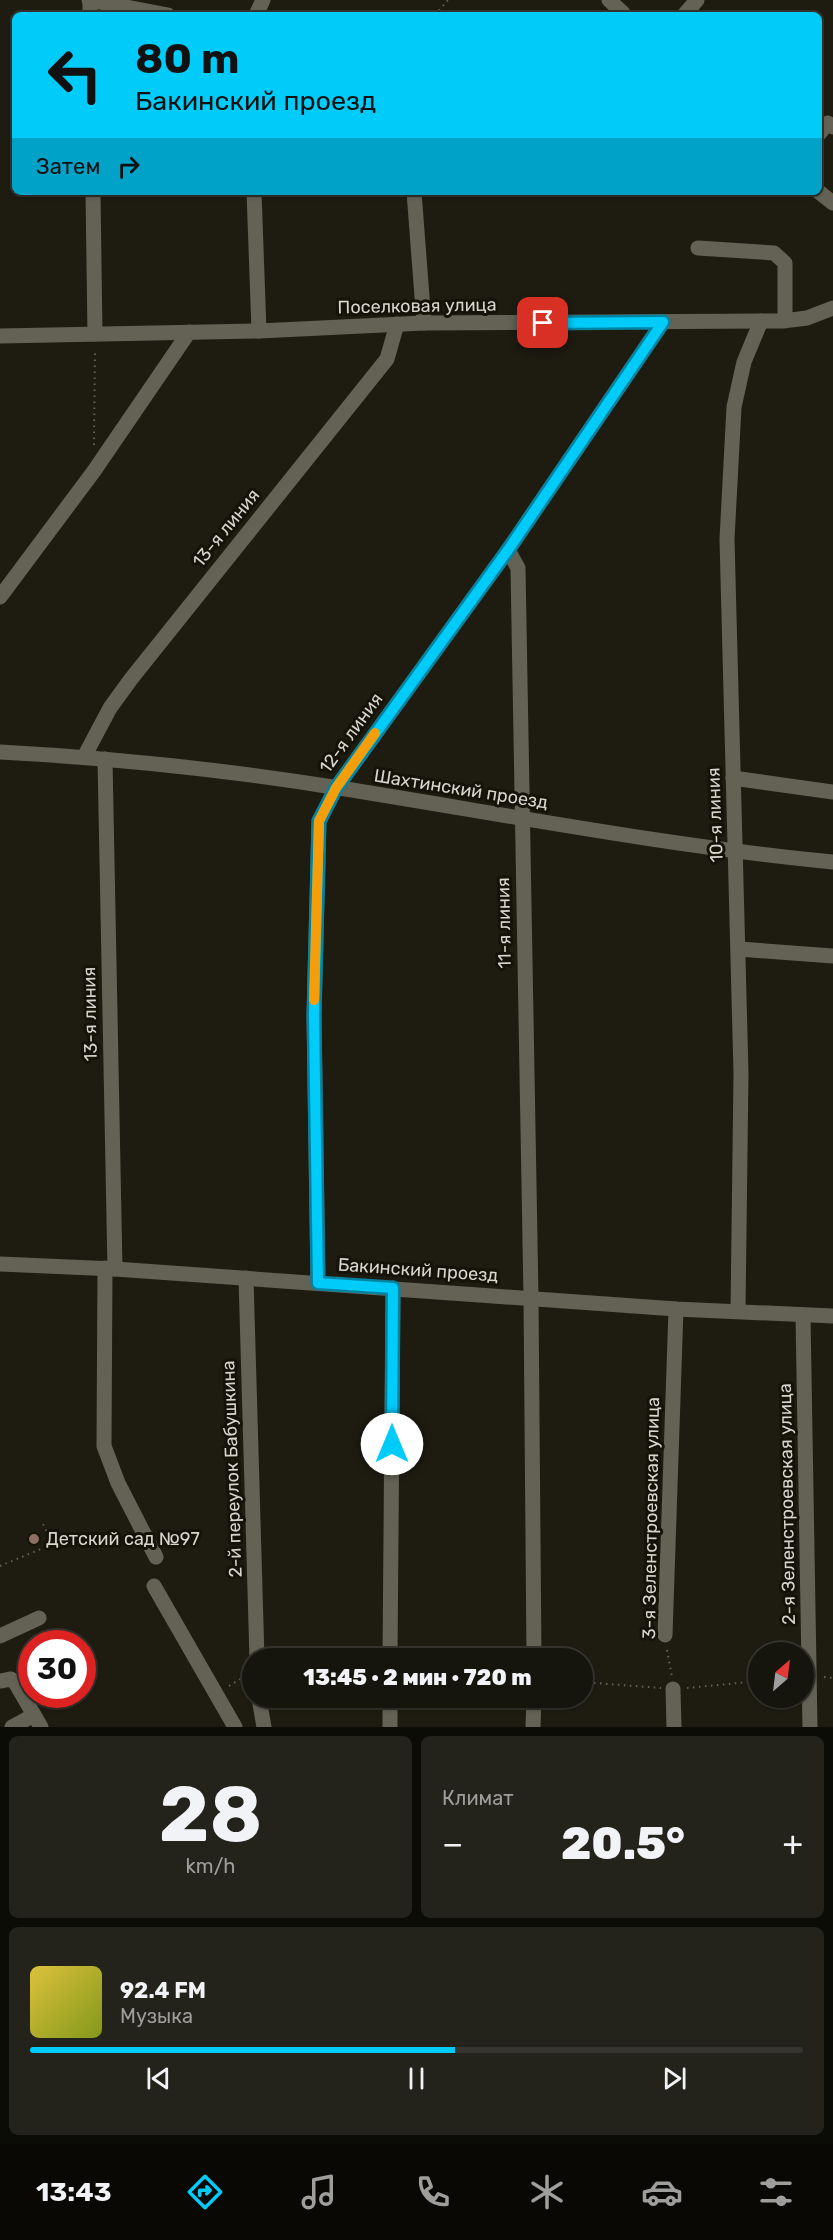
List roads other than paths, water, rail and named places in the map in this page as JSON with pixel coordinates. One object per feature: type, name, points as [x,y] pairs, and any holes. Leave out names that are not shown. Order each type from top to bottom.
[{"type":"street","points":[[90,0],[152,12]]},
{"type":"street","points":[[609,0],[622,12]]},
{"type":"street","points":[[687,12],[697,0]]},
{"type":"street","points":[[93,195],[95,334]]},
{"type":"street","points":[[254,195],[259,331]]},
{"type":"street","points":[[414,195],[423,324]]},
{"type":"street","points":[[698,248],[774,253],[785,263],[785,320]]},
{"type":"street","name":"Поселковая улица","points":[[0,336],[259,331],[397,324],[760,321],[807,318],[833,308]]},
{"type":"street","name":"10-я линия","points":[[738,1311],[741,1073],[727,539],[734,407],[744,362],[760,321]]},
{"type":"street","name":"12-я линия","points":[[318,1283],[314,1015],[319,821],[336,788],[508,550],[663,322]]},
{"type":"street","name":"13-я линия","points":[[84,757],[110,708],[131,679],[387,359],[397,324]]},
{"type":"street","points":[[0,597],[94,471],[189,332]]},
{"type":"street","name":"11-я линия","points":[[508,550],[518,568],[531,1298],[534,1648]]},
{"type":"street","name":"Шахтинский проезд","points":[[0,752],[105,759],[336,788],[736,853],[833,862]]},
{"type":"street","name":"13-я линия","points":[[105,759],[110,1268],[104,1446],[118,1483],[156,1557]]},
{"type":"street","points":[[733,778],[833,792]]},
{"type":"street","points":[[739,949],[833,956]]},
{"type":"street","name":"Бакинский проезд","points":[[0,1264],[110,1268],[676,1309],[833,1316]]},
{"type":"street","name":"2-й переулок Бабушкина","points":[[246,1278],[257,1648]]},
{"type":"street","points":[[390,1648],[393,1288]]},
{"type":"street","name":"3-я Зеленстроевская улица","points":[[665,1635],[676,1309]]},
{"type":"street","name":"2-я Зеленстроевская улица","points":[[803,1316],[810,1727]]},
{"type":"street","points":[[154,1586],[235,1727]]},
{"type":"street","points":[[0,1636],[39,1618]]},
{"type":"street","points":[[0,1681],[10,1679],[16,1684],[37,1721],[12,1727]]},
{"type":"street","points":[[674,1689],[674,1727]]},
{"type":"street","points":[[261,1708],[264,1727]]},
{"type":"street","points":[[390,1708],[390,1727]]},
{"type":"street","points":[[533,1727],[534,1708]]},
{"type":"place","name":"Детский сад №97","points":[[34,1539]]}]
